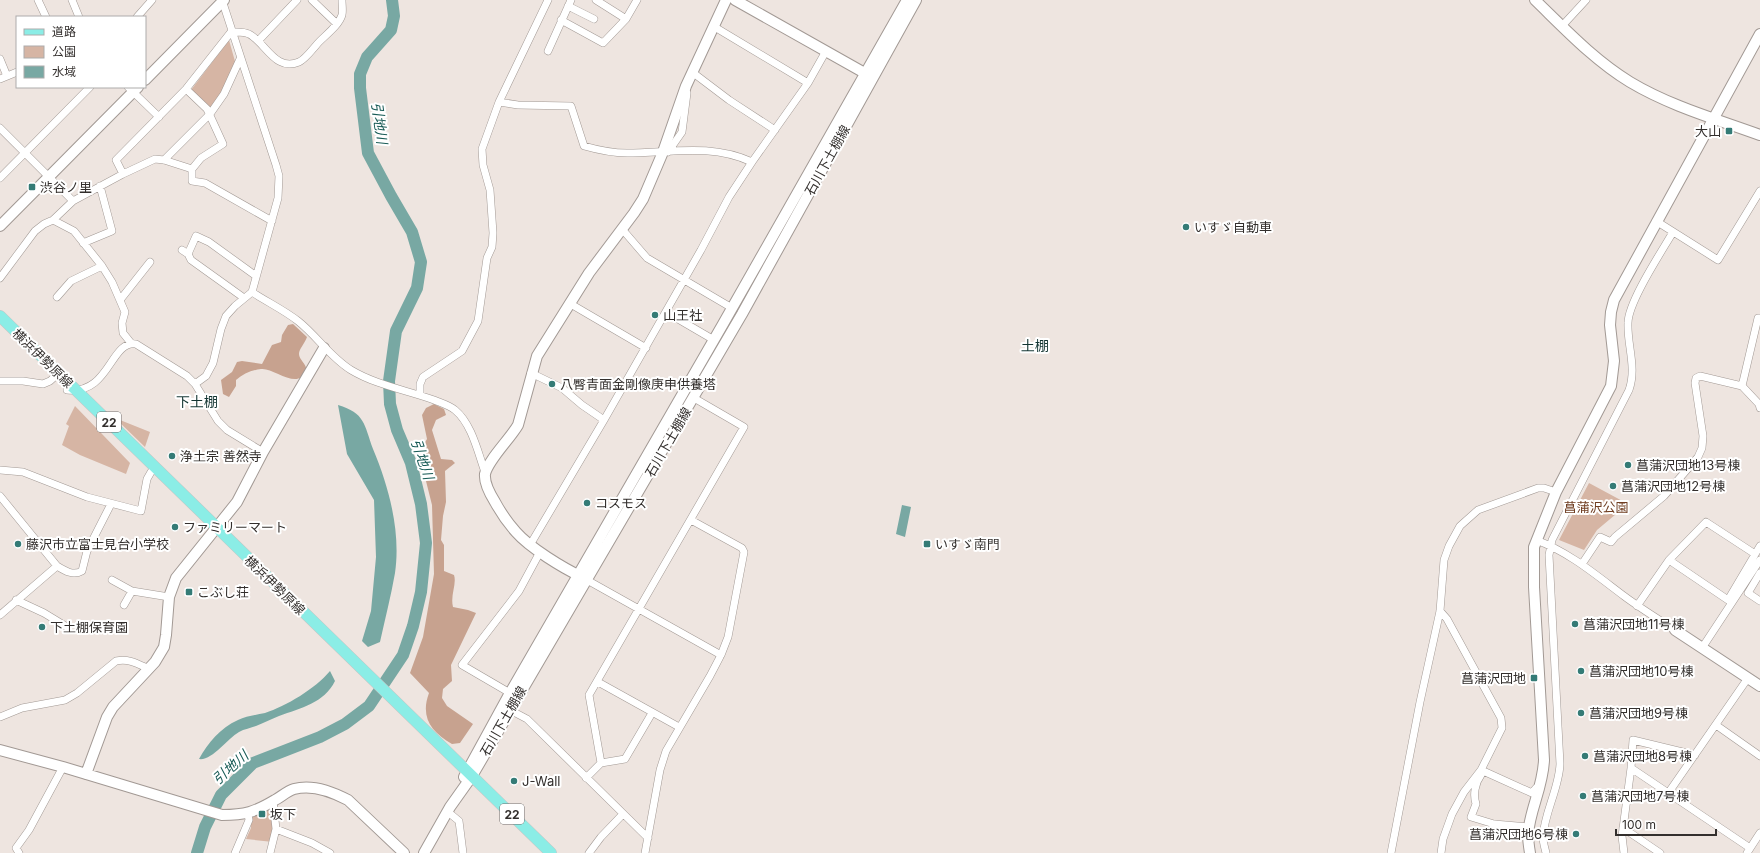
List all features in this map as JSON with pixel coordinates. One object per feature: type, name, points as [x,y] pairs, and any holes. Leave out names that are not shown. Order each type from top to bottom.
[{"type":"main road","name":"横浜伊勢原線","points":[[0,316],[57,376],[215,530],[468,776],[551,853]]},
{"type":"main road","name":"横浜伊勢原線","points":[[0,324],[36,355]]},
{"type":"main road","name":"横浜伊勢原線","points":[[72,390],[151,472],[215,530]]},
{"type":"main road","name":"横浜伊勢原線","points":[[468,776],[542,853]]},
{"type":"street","points":[[38,0],[46,16]]},
{"type":"street","points":[[72,0],[79,16]]},
{"type":"street","points":[[138,16],[152,0]]},
{"type":"street","points":[[258,41],[296,0]]},
{"type":"street","points":[[312,0],[337,24]]},
{"type":"street","points":[[231,32],[248,33],[273,57],[281,62],[289,64],[300,62],[337,24],[342,15],[342,0]]},
{"type":"street","points":[[420,394],[420,384],[423,377],[462,351],[478,321],[487,258],[492,247],[493,234],[490,190],[483,165],[482,150],[499,102],[548,0]]},
{"type":"street","points":[[596,0],[626,19]]},
{"type":"street","points":[[561,20],[603,43],[626,19],[637,0]]},
{"type":"street","points":[[485,472],[489,464],[513,435],[518,426],[537,356],[589,273],[643,199],[666,152],[691,75],[726,0]]},
{"type":"street","points":[[735,0],[868,75]]},
{"type":"street","name":"石川下土棚線","points":[[468,776],[510,710],[742,314],[907,0]]},
{"type":"street","name":"石川下土棚線","points":[[468,776],[510,693],[577,575],[868,75],[916,0]]},
{"type":"street","points":[[1535,0],[1595,57],[1629,81],[1665,100],[1760,135]]},
{"type":"street","points":[[1562,26],[1586,0]]},
{"type":"street","points":[[146,79],[222,1],[279,176],[278,198],[252,292],[226,316],[221,330],[214,364],[206,376],[195,384]]},
{"type":"street","points":[[548,51],[570,3],[594,19]]},
{"type":"street","points":[[713,26],[808,82]]},
{"type":"street","points":[[123,174],[116,160],[186,89],[231,32]]},
{"type":"street","points":[[1530,853],[1528,836],[1529,827],[1544,774],[1533,556],[1536,540],[1556,492],[1611,386],[1614,361],[1610,325],[1612,306],[1622,283],[1760,34]]},
{"type":"street","points":[[530,545],[646,348],[729,197],[808,82],[826,51]]},
{"type":"street","points":[[0,59],[7,76]]},
{"type":"street","points":[[164,160],[210,114],[224,94],[240,59]]},
{"type":"street","points":[[0,79],[16,72]]},
{"type":"street","points":[[691,75],[775,130]]},
{"type":"street","points":[[0,178],[89,88]]},
{"type":"street","points":[[0,226],[133,89],[158,117]]},
{"type":"street","points":[[186,89],[207,109],[223,144],[201,158],[192,169],[192,181],[205,182],[272,221]]},
{"type":"street","points":[[499,102],[518,105],[572,106],[584,146],[603,151],[625,153],[706,150],[743,158],[752,162]]},
{"type":"street","points":[[0,128],[73,201]]},
{"type":"street","points":[[0,278],[35,230],[53,220],[73,201],[154,159],[164,160],[192,169]]},
{"type":"street","points":[[84,244],[112,231],[100,186]]},
{"type":"street","points":[[1656,221],[1718,260],[1760,191]]},
{"type":"street","points":[[53,220],[74,231],[102,266],[125,312],[122,323],[123,333],[132,343],[141,346],[187,376],[195,384],[200,394],[227,430],[263,452]]},
{"type":"street","points":[[622,229],[647,258],[742,314]]},
{"type":"street","points":[[1546,853],[1543,838],[1545,827],[1560,776],[1549,568],[1550,546],[1565,512],[1629,390],[1632,374],[1628,322],[1630,313],[1650,271],[1673,232]]},
{"type":"street","points":[[244,298],[191,260],[185,252],[196,236],[209,242],[256,276]]},
{"type":"street","points":[[120,300],[150,262]]},
{"type":"street","points":[[57,297],[71,281],[102,266]]},
{"type":"street","points":[[252,292],[297,320],[324,348],[351,370],[381,383],[420,394],[455,409],[469,429],[485,472],[485,480],[491,496],[500,512],[516,533],[540,552],[577,575],[721,655]]},
{"type":"street","points":[[569,303],[646,348]]},
{"type":"street","points":[[666,312],[714,340]]},
{"type":"street","points":[[1742,386],[1758,318],[1760,318]]},
{"type":"street","points":[[72,390],[94,383],[103,375],[121,348],[128,343],[132,343]]},
{"type":"street","points":[[86,774],[107,717],[113,707],[149,669],[159,657],[164,647],[169,596],[176,578],[237,502],[263,452],[324,348]]},
{"type":"street","points":[[532,373],[562,388],[582,406],[604,420]]},
{"type":"street","points":[[0,381],[22,381],[43,384],[57,376]]},
{"type":"street","points":[[1582,564],[1600,537],[1611,542],[1664,496],[1698,457],[1702,448],[1703,436],[1695,383],[1696,378],[1700,376],[1742,386],[1759,404],[1760,408]]},
{"type":"street","points":[[601,763],[589,695],[598,682],[744,427],[694,398]]},
{"type":"street","points":[[0,470],[23,472],[83,496],[141,511],[147,480],[151,472]]},
{"type":"street","points":[[1391,853],[1420,702],[1440,611],[1444,560],[1449,546],[1460,526],[1478,510],[1532,490],[1544,488],[1556,492]]},
{"type":"street","points":[[0,496],[57,566],[66,572],[78,573],[82,571],[87,551],[111,504]]},
{"type":"street","points":[[645,853],[660,770],[666,751],[721,655],[728,637],[744,552],[742,548],[691,520]]},
{"type":"street","points":[[1637,606],[1670,560],[1706,522],[1758,557]]},
{"type":"street","points":[[1536,540],[1582,564],[1637,606],[1760,686]]},
{"type":"street","points":[[1702,648],[1758,557],[1760,546]]},
{"type":"street","points":[[510,693],[462,664],[519,590],[540,552]]},
{"type":"street","points":[[1670,560],[1728,600],[1758,557]]},
{"type":"street","points":[[0,615],[57,566]]},
{"type":"street","points":[[1760,573],[1748,593],[1760,601]]},
{"type":"street","points":[[112,580],[132,591],[169,596]]},
{"type":"street","points":[[124,605],[132,591]]},
{"type":"street","points":[[16,600],[44,613],[67,627]]},
{"type":"street","points":[[1440,611],[1447,619],[1501,718],[1502,728],[1477,780],[1474,798],[1476,804],[1471,817],[1494,824],[1529,827]]},
{"type":"street","points":[[0,717],[22,708],[65,700],[116,661],[123,660],[134,662],[149,669]]},
{"type":"street","points":[[1669,792],[1748,678]]},
{"type":"street","points":[[598,682],[679,727]]},
{"type":"street","points":[[510,710],[527,719],[648,838]]},
{"type":"street","points":[[586,778],[601,763],[624,759],[652,713]]},
{"type":"street","points":[[1716,725],[1760,756]]},
{"type":"street","points":[[1624,853],[1623,828],[1633,740],[1695,755]]},
{"type":"street","points":[[0,750],[222,815],[248,814],[293,789],[308,788],[337,794],[348,800],[404,853]]},
{"type":"street","points":[[19,853],[16,848],[29,830],[62,767]]},
{"type":"street","points":[[1631,768],[1669,792],[1748,850],[1760,833]]},
{"type":"street","points":[[1483,770],[1532,793],[1536,788],[1540,788]]},
{"type":"street","points":[[1441,853],[1443,839],[1452,814],[1464,792],[1483,770]]},
{"type":"street","points":[[424,853],[461,791],[468,776]]},
{"type":"street","points":[[270,853],[276,828],[273,801]]},
{"type":"street","points":[[448,812],[459,821],[463,853]]},
{"type":"street","points":[[235,853],[249,820],[248,814]]},
{"type":"street","points":[[589,853],[601,837],[623,814]]},
{"type":"street","points":[[276,828],[312,843],[330,853]]},
{"type":"street","points":[[1623,828],[1660,853]]},
{"type":"green space","points":[[229,40],[236,65],[228,84],[210,110],[191,90]]},
{"type":"green space","points":[[75,406],[130,463],[126,474],[80,455],[62,445],[69,426],[66,424]]},
{"type":"green space","points":[[115,418],[150,432],[145,447]]},
{"type":"green space","name":"菖蒲沢公園","points":[[1589,483],[1628,504],[1597,530],[1584,550],[1559,540]]},
{"type":"green space","points":[[271,807],[275,829],[273,842],[246,839],[251,828],[251,818]]},
{"type":"shaded area","points":[[293,324],[307,337],[299,354],[306,369],[302,377],[291,379],[266,369],[261,369],[248,373],[236,380],[236,386],[229,397],[223,394],[221,380],[232,372],[237,362],[242,361],[262,364],[272,345],[281,342],[282,335],[288,325]]},
{"type":"shaded area","points":[[434,404],[444,409],[446,415],[436,420],[432,430],[441,459],[452,460],[455,463],[445,471],[446,502],[441,540],[444,545],[444,571],[454,575],[455,578],[452,598],[453,607],[476,613],[451,665],[452,681],[443,689],[442,698],[447,706],[473,724],[460,743],[452,744],[438,734],[429,723],[426,709],[429,693],[410,673],[423,637],[434,574],[432,505],[426,481],[428,468],[423,446],[427,439],[422,415],[426,408]]},
{"type":"water","points":[[338,405],[354,412],[359,416],[365,426],[389,494],[395,526],[395,573],[390,599],[380,642],[368,647],[362,641],[371,611],[376,557],[374,500],[347,454]]},
{"type":"water","points":[[902,505],[911,507],[905,537],[896,534]]},
{"type":"water","points":[[330,671],[335,681],[325,695],[318,700],[241,731],[234,735],[209,757],[199,759],[206,747],[226,727],[241,719],[265,713],[282,706],[308,690],[324,678]]},
{"type":"waterway","name":"引地川","points":[[197,853],[205,827],[221,795],[253,763],[320,737],[345,724],[369,706],[403,655],[413,626],[421,592],[426,543],[421,504],[411,463],[397,430],[390,404],[389,381],[396,331],[417,288],[421,262],[412,232],[368,153],[360,88],[360,74],[367,57],[391,30],[394,16],[392,0]]},
{"type":"place","name":"大山","points":[[1729,131]]},
{"type":"place","name":"渋谷ノ里","points":[[32,187]]},
{"type":"place","name":"いすゞ自動車","points":[[1186,227]]},
{"type":"place","name":"山王社","points":[[655,315]]},
{"type":"place","name":"八臀青面金剛像庚申供養塔","points":[[552,384]]},
{"type":"place","name":"浄土宗 善然寺","points":[[172,456]]},
{"type":"place","name":"菖蒲沢団地13号棟","points":[[1628,465]]},
{"type":"place","name":"菖蒲沢団地12号棟","points":[[1613,486]]},
{"type":"place","name":"コスモス","points":[[587,503]]},
{"type":"place","name":"ファミリーマート","points":[[175,527]]},
{"type":"place","name":"藤沢市立富士見台小学校","points":[[18,544]]},
{"type":"place","name":"いすゞ南門","points":[[927,544]]},
{"type":"place","name":"こぶし荘","points":[[189,592]]},
{"type":"place","name":"菖蒲沢団地11号棟","points":[[1575,624]]},
{"type":"place","name":"下土棚保育園","points":[[42,627]]},
{"type":"place","name":"菖蒲沢団地10号棟","points":[[1581,671]]},
{"type":"place","name":"菖蒲沢団地","points":[[1534,678]]},
{"type":"place","name":"菖蒲沢団地9号棟","points":[[1581,713]]},
{"type":"place","name":"菖蒲沢団地8号棟","points":[[1585,756]]},
{"type":"place","name":"J-Wall","points":[[514,781]]},
{"type":"place","name":"菖蒲沢団地7号棟","points":[[1583,796]]},
{"type":"place","name":"坂下","points":[[262,814]]},
{"type":"place","name":"菖蒲沢団地6号棟","points":[[1576,834]]},
{"type":"district","name":"土棚","points":[[1035,345]]},
{"type":"district","name":"下土棚","points":[[197,401]]}]
